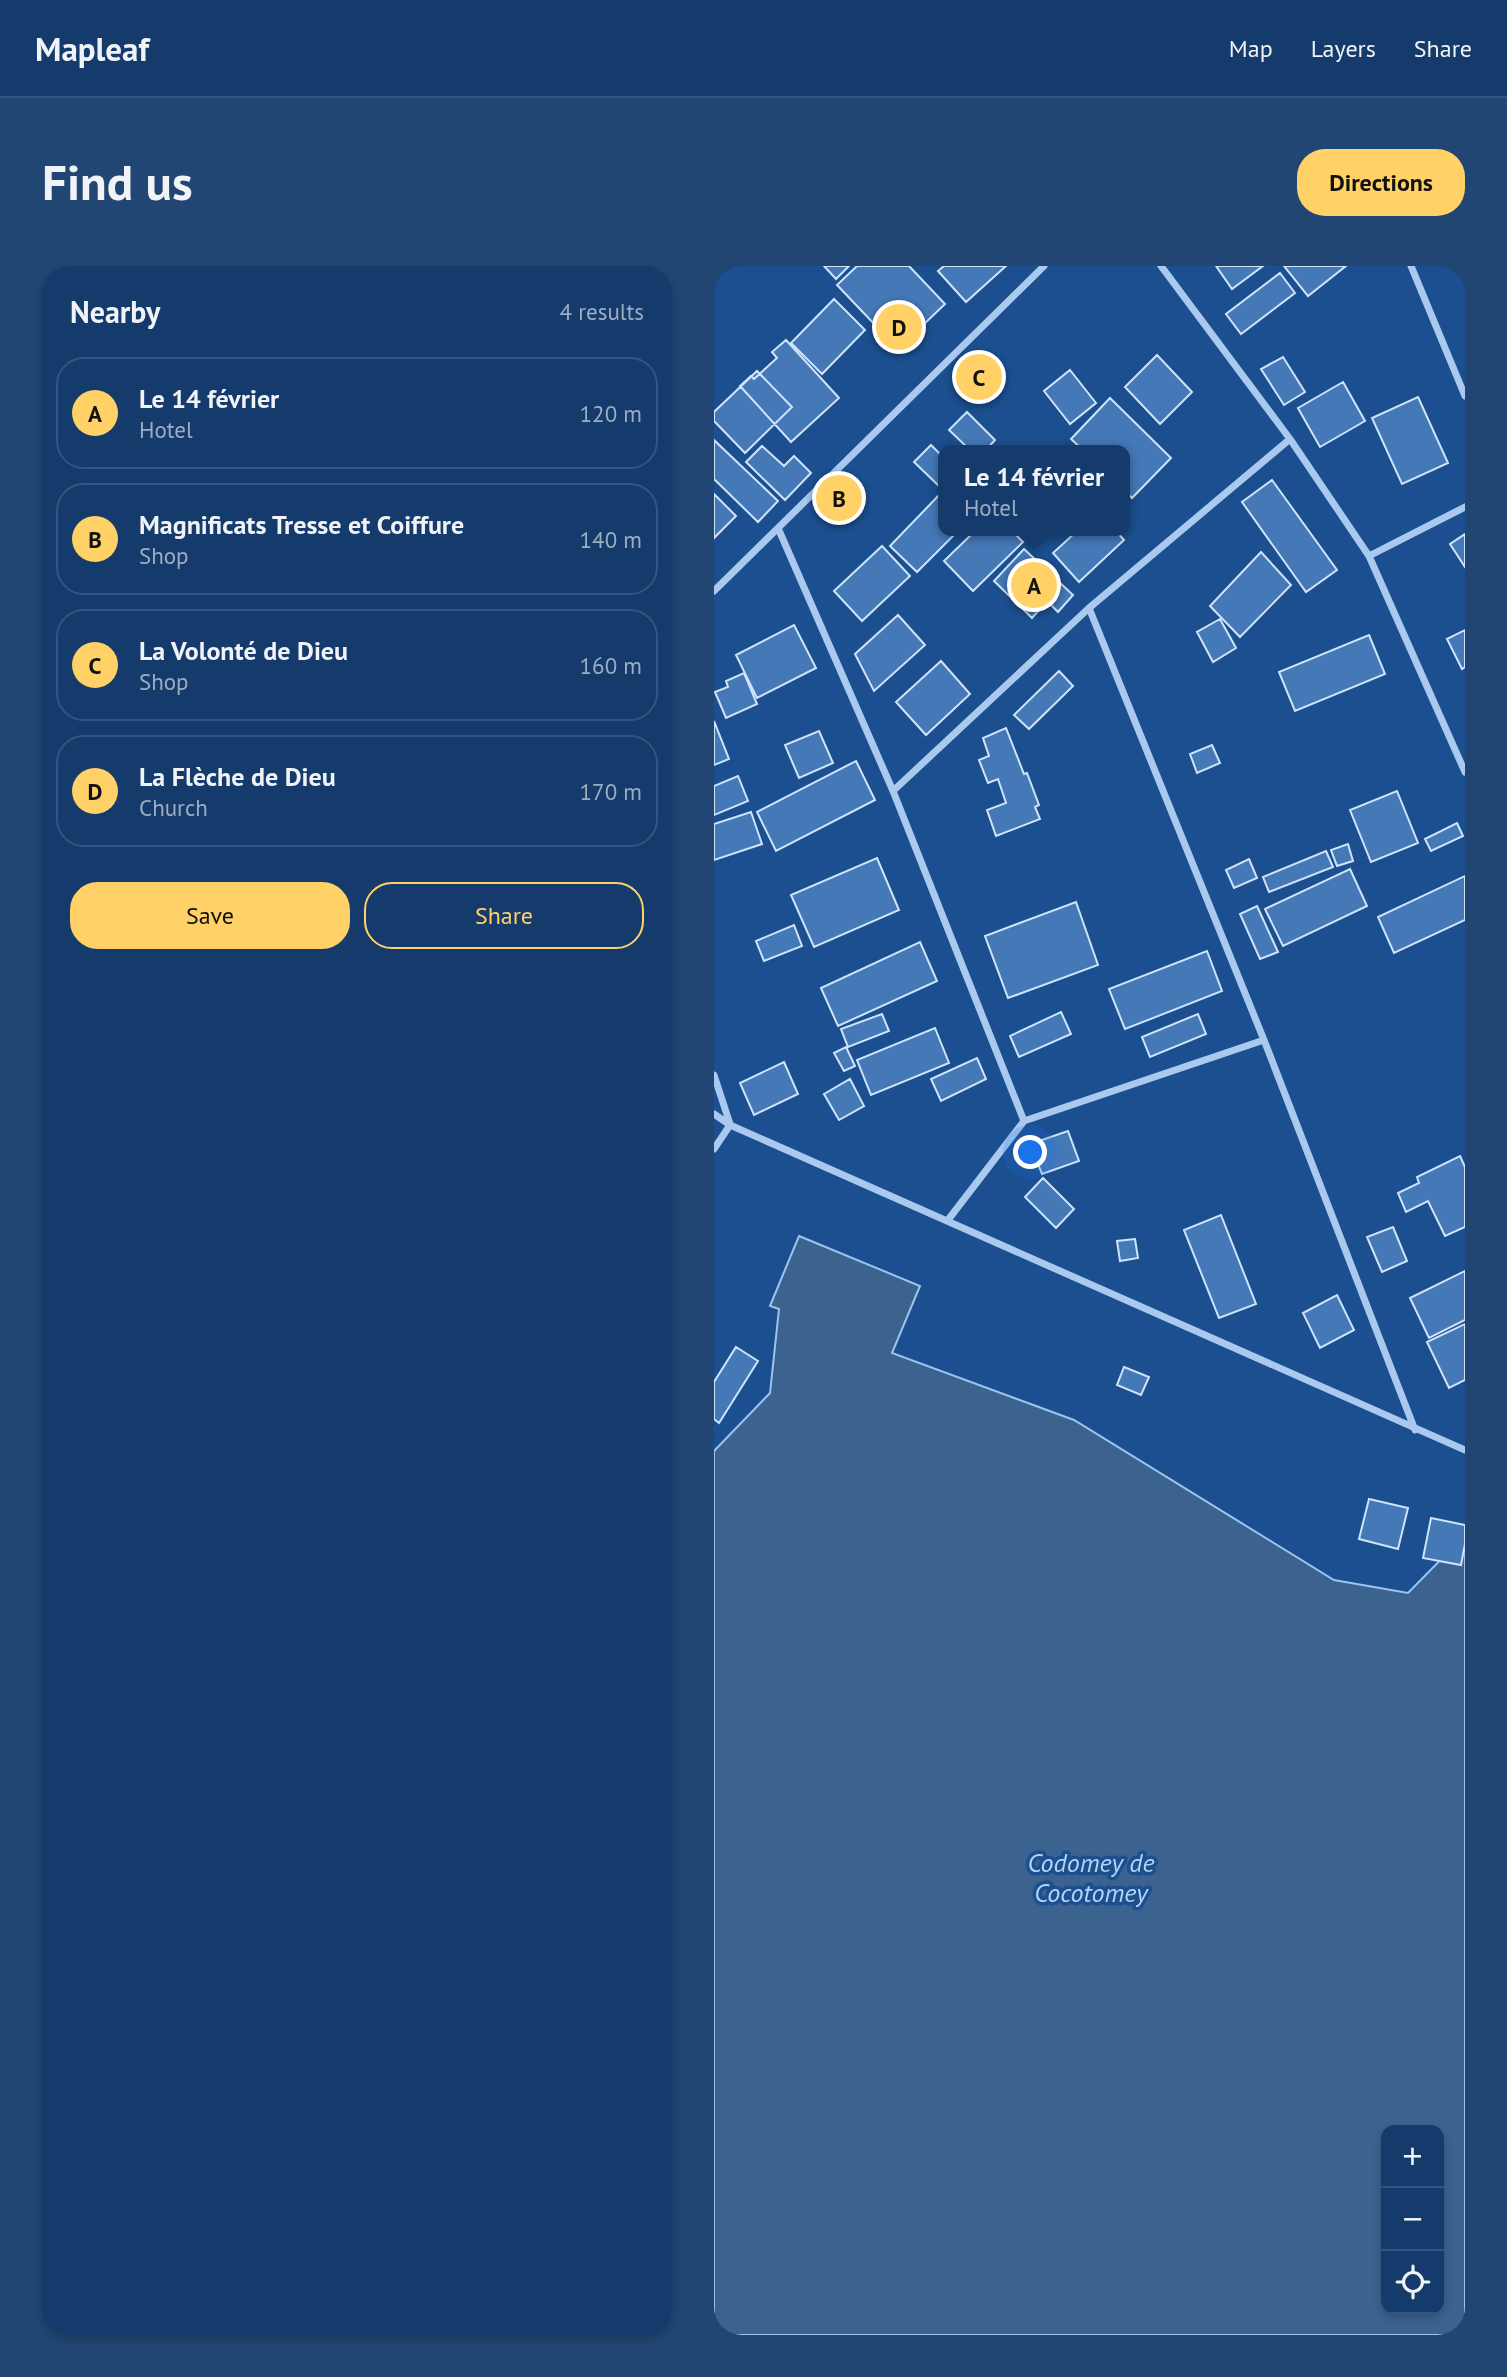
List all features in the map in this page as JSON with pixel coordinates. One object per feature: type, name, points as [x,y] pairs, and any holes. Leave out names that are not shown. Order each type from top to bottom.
[{"type":"street","points":[[714,591],[1044,266]]},
{"type":"street","points":[[1161,266],[1290,439],[1369,556],[1465,772]]},
{"type":"street","points":[[1411,266],[1465,396]]},
{"type":"street","points":[[893,791],[1089,608],[1290,439]]},
{"type":"street","points":[[1369,556],[1465,507]]},
{"type":"street","points":[[778,528],[893,791],[1024,1121]]},
{"type":"street","points":[[1089,608],[1264,1040],[1415,1430]]},
{"type":"street","points":[[948,1220],[1024,1121],[1264,1040]]},
{"type":"street","points":[[714,1075],[730,1125]]},
{"type":"street","points":[[714,1114],[730,1125],[1465,1450]]},
{"type":"street","points":[[714,1149],[730,1125]]},
{"type":"water","name":"Codomey de Cocotomey","points":[[799,1236],[920,1286],[892,1353],[1074,1420],[1334,1580],[1408,1593],[1465,1535],[1465,2335],[714,2335],[714,1451],[770,1393],[779,1309],[770,1306]]},
{"type":"building","points":[[824,266],[849,266],[836,279]]},
{"type":"building","points":[[857,266],[909,266],[945,304],[898,349],[837,285]]},
{"type":"building","points":[[944,266],[1006,266],[966,302],[938,271]]},
{"type":"building","points":[[1216,266],[1263,266],[1232,289]]},
{"type":"building","points":[[1284,266],[1346,266],[1308,296]]},
{"type":"building","points":[[1280,273],[1295,293],[1241,334],[1226,314]]},
{"type":"building","points":[[834,299],[865,330],[822,374],[791,343]]},
{"type":"building","points":[[786,340],[839,398],[791,442],[740,386],[751,376],[754,379],[777,358],[772,352]]},
{"type":"building","points":[[1157,355],[1192,392],[1160,424],[1125,387]]},
{"type":"building","points":[[1283,357],[1305,392],[1284,405],[1261,369]]},
{"type":"building","points":[[1070,370],[1096,403],[1070,424],[1044,391]]},
{"type":"building","points":[[757,371],[792,407],[745,453],[714,421],[714,412]]},
{"type":"building","points":[[1343,382],[1365,421],[1320,447],[1298,408]]},
{"type":"building","points":[[1418,397],[1448,463],[1402,484],[1372,418]]},
{"type":"building","points":[[1110,398],[1171,458],[1132,498],[1130,445],[1078,445],[1071,439]]},
{"type":"building","points":[[967,412],[995,440],[990,445],[965,445],[949,430]]},
{"type":"building","points":[[714,440],[778,501],[758,522],[714,479]]},
{"type":"building","points":[[931,445],[938,452],[938,485],[914,462]]},
{"type":"building","points":[[762,446],[784,466],[794,456],[811,473],[785,500],[746,462]]},
{"type":"building","points":[[1272,480],[1337,570],[1306,592],[1242,502]]},
{"type":"building","points":[[714,494],[736,516],[714,538]]},
{"type":"building","points":[[938,496],[938,536],[953,536],[917,572],[890,546]]},
{"type":"building","points":[[1465,534],[1465,567],[1450,544]]},
{"type":"building","points":[[970,536],[1017,536],[1023,542],[973,591],[944,561]]},
{"type":"building","points":[[1072,536],[1120,536],[1124,540],[1079,582],[1053,553]]},
{"type":"building","points":[[882,546],[910,576],[862,621],[834,591]]},
{"type":"building","points":[[1024,549],[1073,595],[1058,612],[1047,601],[1032,618],[994,581]]},
{"type":"building","points":[[1261,552],[1291,585],[1240,637],[1210,606]]},
{"type":"building","points":[[898,615],[925,645],[874,691],[855,654]]},
{"type":"building","points":[[1220,619],[1236,648],[1213,662],[1197,632]]},
{"type":"building","points":[[794,625],[816,668],[757,698],[736,655]]},
{"type":"building","points":[[1465,630],[1465,667],[1462,669],[1447,639]]},
{"type":"building","points":[[1369,635],[1385,674],[1295,711],[1279,672]]},
{"type":"building","points":[[941,661],[970,694],[926,735],[896,702]]},
{"type":"building","points":[[1059,671],[1073,686],[1029,729],[1014,715]]},
{"type":"building","points":[[744,673],[757,704],[726,718],[715,692],[728,687],[726,681]]},
{"type":"building","points":[[714,721],[729,759],[714,765]]},
{"type":"building","points":[[1006,728],[1039,805],[1035,807],[1040,819],[996,836],[987,810],[1006,803],[998,779],[988,783],[979,760],[989,756],[983,738]]},
{"type":"building","points":[[819,731],[833,763],[799,778],[785,745]]},
{"type":"building","points":[[1212,745],[1220,763],[1197,773],[1190,754]]},
{"type":"building","points":[[856,761],[875,800],[776,851],[757,812]]},
{"type":"building","points":[[738,776],[748,801],[714,815],[714,786]]},
{"type":"building","points":[[1397,791],[1418,843],[1371,862],[1350,810]]},
{"type":"building","points":[[751,812],[762,844],[714,860],[714,824]]},
{"type":"building","points":[[1457,823],[1463,836],[1431,851],[1425,839]]},
{"type":"building","points":[[1348,844],[1353,861],[1337,866],[1331,850]]},
{"type":"building","points":[[1326,851],[1333,867],[1269,892],[1263,877]]},
{"type":"building","points":[[877,858],[899,910],[814,947],[791,895]]},
{"type":"building","points":[[1249,859],[1257,878],[1234,888],[1226,870]]},
{"type":"building","points":[[1350,869],[1367,906],[1283,946],[1265,909]]},
{"type":"building","points":[[1465,876],[1465,920],[1394,953],[1378,917]]},
{"type":"building","points":[[1076,902],[1098,965],[1008,998],[985,936]]},
{"type":"building","points":[[1257,906],[1278,952],[1260,959],[1240,914]]},
{"type":"building","points":[[794,925],[802,946],[764,961],[756,941]]},
{"type":"building","points":[[920,942],[937,981],[838,1026],[821,988]]},
{"type":"building","points":[[1207,951],[1222,991],[1125,1029],[1109,989]]},
{"type":"building","points":[[1061,1012],[1071,1034],[1019,1057],[1010,1036]]},
{"type":"building","points":[[882,1014],[889,1031],[848,1047],[841,1029]]},
{"type":"building","points":[[1198,1014],[1206,1034],[1150,1057],[1142,1037]]},
{"type":"building","points":[[935,1028],[949,1063],[871,1095],[857,1060]]},
{"type":"building","points":[[846,1047],[855,1066],[844,1071],[834,1053]]},
{"type":"building","points":[[977,1058],[986,1079],[941,1101],[931,1079]]},
{"type":"building","points":[[784,1062],[798,1094],[754,1115],[740,1083]]},
{"type":"building","points":[[850,1079],[864,1106],[839,1120],[824,1094]]},
{"type":"building","points":[[1068,1131],[1079,1161],[1042,1174],[1030,1144]]},
{"type":"building","points":[[1460,1156],[1465,1167],[1465,1227],[1445,1236],[1428,1201],[1406,1212],[1398,1193],[1419,1183],[1417,1177]]},
{"type":"building","points":[[1043,1178],[1074,1209],[1056,1228],[1025,1197]]},
{"type":"building","points":[[1221,1215],[1256,1304],[1219,1318],[1184,1230]]},
{"type":"building","points":[[1393,1227],[1407,1261],[1382,1272],[1367,1237]]},
{"type":"building","points":[[1135,1239],[1138,1258],[1120,1261],[1117,1241]]},
{"type":"building","points":[[1465,1271],[1465,1320],[1429,1338],[1410,1298]]},
{"type":"building","points":[[1337,1295],[1354,1330],[1320,1348],[1303,1313]]},
{"type":"building","points":[[1465,1324],[1465,1380],[1449,1388],[1427,1342]]},
{"type":"building","points":[[736,1347],[758,1361],[719,1423],[714,1419],[714,1382]]},
{"type":"building","points":[[1124,1367],[1149,1377],[1141,1395],[1117,1385]]},
{"type":"building","points":[[1369,1499],[1408,1508],[1398,1549],[1359,1539]]},
{"type":"building","points":[[1431,1518],[1465,1525],[1461,1565],[1423,1558]]},
{"type":"place","name":"La Flèche de Dieu","points":[[899,327]]},
{"type":"place","name":"La Volonté de Dieu","points":[[979,377]]},
{"type":"place","name":"Magnificats Tresse et Coiffure","points":[[839,498]]},
{"type":"place","name":"Le 14 février","points":[[1034,585]]}]
